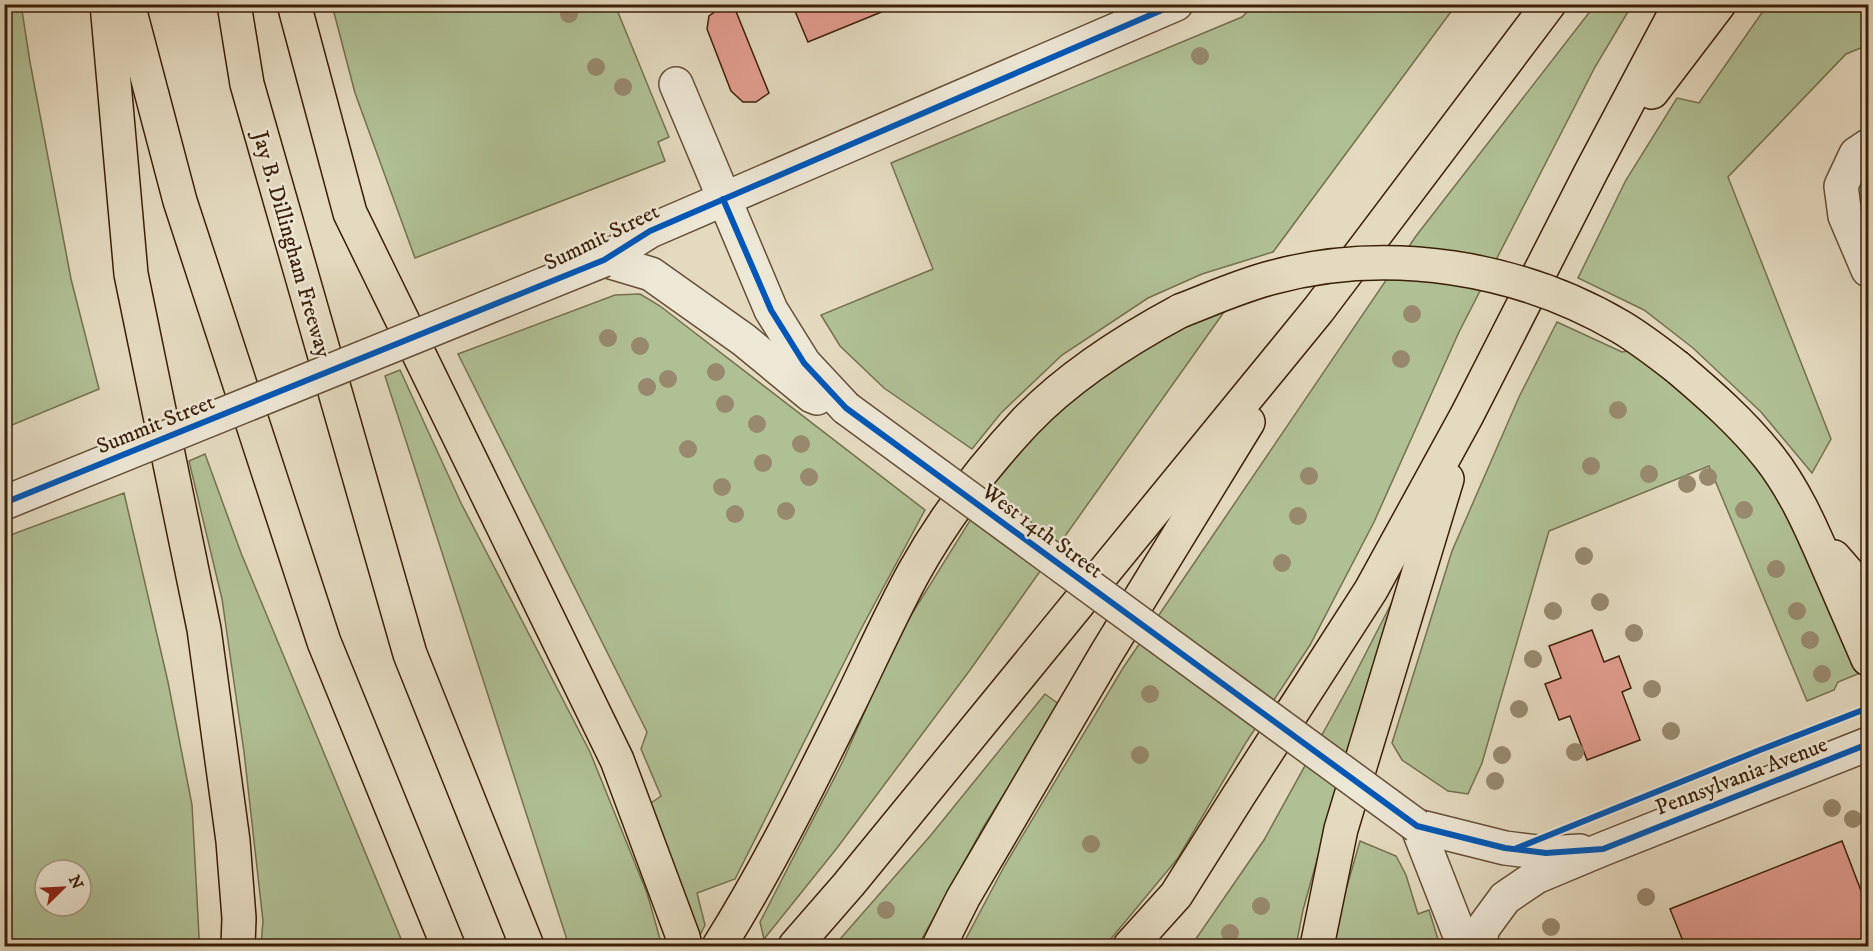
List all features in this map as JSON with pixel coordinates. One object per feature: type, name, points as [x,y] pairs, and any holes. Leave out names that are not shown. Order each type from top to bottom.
[{"type":"highway","points":[[107,4],[130,274],[204,629],[233,841],[239,918],[238,946]]},
{"type":"highway","points":[[129,4],[180,201],[324,642],[448,946]]},
{"type":"highway","name":"Jay B. Dillingham Freeway","points":[[234,4],[247,84],[410,654],[527,946]]},
{"type":"highway","points":[[294,4],[350,213],[617,760],[685,946]]},
{"type":"highway","points":[[795,946],[849,884],[1319,309],[1550,4]]},
{"type":"highway","points":[[1130,946],[1176,895],[1371,590],[1467,415],[1680,4]]},
{"type":"highway","points":[[1592,170],[1719,4]]},
{"type":"highway","points":[[719,946],[788,828],[914,572],[971,486],[1027,421],[1057,393],[1123,343],[1180,311],[1275,277],[1312,269],[1383,262],[1436,266],[1499,277],[1557,296],[1622,327],[1677,367],[1747,431],[1770,458],[1834,557],[1869,596]]},
{"type":"highway","points":[[939,946],[963,898],[1112,644],[1319,309]]},
{"type":"highway","points":[[1317,946],[1341,829],[1467,415]]},
{"type":"highway","points":[[1792,490],[1869,659]]},
{"type":"street","name":"Summit Street","points":[[4,503],[604,260],[650,231],[1176,4]]},
{"type":"street","name":"West 14th Street","points":[[676,84],[771,310],[804,363],[846,408],[1417,826]]},
{"type":"street","points":[[1869,146],[1856,154],[1841,186],[1845,216],[1869,270]]},
{"type":"street","name":"West 14th Street","points":[[604,260],[651,274],[744,340],[812,396],[846,408]]},
{"type":"street","name":"Pennsylvania Avenue","points":[[1479,946],[1483,927],[1505,898],[1536,877],[1869,744]]},
{"type":"street","points":[[1417,826],[1464,946]]},
{"type":"street","name":"Pennsylvania Avenue","points":[[1417,826],[1505,848],[1546,853],[1603,849]]},
{"type":"green space","points":[[21,4],[71,279],[99,389],[5,428],[4,5]]},
{"type":"green space","points":[[1255,4],[1456,5],[1273,252],[1202,274],[1148,298],[1062,355],[1001,413],[972,449],[884,388],[840,346],[821,315],[933,269],[891,163],[1242,17]]},
{"type":"green space","points":[[1768,4],[1868,5],[1868,45],[1846,54],[1728,177],[1831,439],[1812,473],[1761,412],[1693,348],[1644,310],[1578,278],[1626,180],[1677,98],[1699,103]]},
{"type":"green space","points":[[332,5],[615,5],[669,137],[658,142],[665,161],[415,258],[355,93]]},
{"type":"green space","points":[[1595,5],[1632,5],[1595,67],[1459,332],[1374,522],[1310,645],[1245,744],[1178,858],[1105,946],[962,946],[1005,865],[1123,668],[1416,236]]},
{"type":"green space","points":[[640,294],[660,306],[925,510],[860,631],[735,879],[697,893],[705,925],[698,939],[651,803],[661,796],[641,749],[647,732],[458,354],[615,295]]},
{"type":"green space","points":[[1224,312],[970,670],[837,848],[764,939],[760,922],[843,761],[898,636],[999,474],[1042,425],[1102,370],[1158,337]]},
{"type":"green space","points":[[1557,322],[1622,352],[1629,351],[1719,417],[1777,494],[1860,673],[1838,682],[1834,690],[1807,701],[1709,466],[1549,531],[1482,763],[1468,794],[1448,791],[1402,760],[1392,743],[1452,551],[1519,397]]},
{"type":"green space","points":[[400,370],[461,503],[590,752],[647,893],[662,946],[569,946],[385,376]]},
{"type":"green space","points":[[205,454],[241,553],[404,946],[261,946],[263,921],[244,752],[222,599],[189,461]]},
{"type":"green space","points":[[124,493],[168,682],[192,805],[198,946],[5,946],[5,537]]},
{"type":"green space","points":[[1408,571],[1357,717],[1303,910],[1296,946],[1191,946],[1264,840],[1350,684]]},
{"type":"green space","points":[[1045,694],[1060,705],[984,826],[918,946],[834,946],[931,835]]},
{"type":"green space","points":[[1360,841],[1396,856],[1406,875],[1418,914],[1429,910],[1440,946],[1334,946],[1339,914]]},
{"type":"building","points":[[792,4],[901,4],[808,42]]},
{"type":"building","points":[[722,7],[735,9],[769,93],[756,102],[743,102],[731,91],[707,29],[709,16]]},
{"type":"building","points":[[1592,630],[1604,662],[1619,656],[1631,688],[1622,692],[1640,740],[1587,760],[1570,716],[1559,720],[1545,684],[1561,678],[1549,646]]},
{"type":"building","points":[[1842,841],[1868,909],[1868,946],[1685,946],[1670,909]]},
{"type":"cycle path","points":[[4,503],[604,260],[650,231],[1176,4]]},
{"type":"cycle path","points":[[723,199],[771,310],[804,363],[846,408],[1417,826],[1505,848],[1546,853],[1603,849],[1868,744]]},
{"type":"cycle path","points":[[1517,848],[1868,708]]}]
